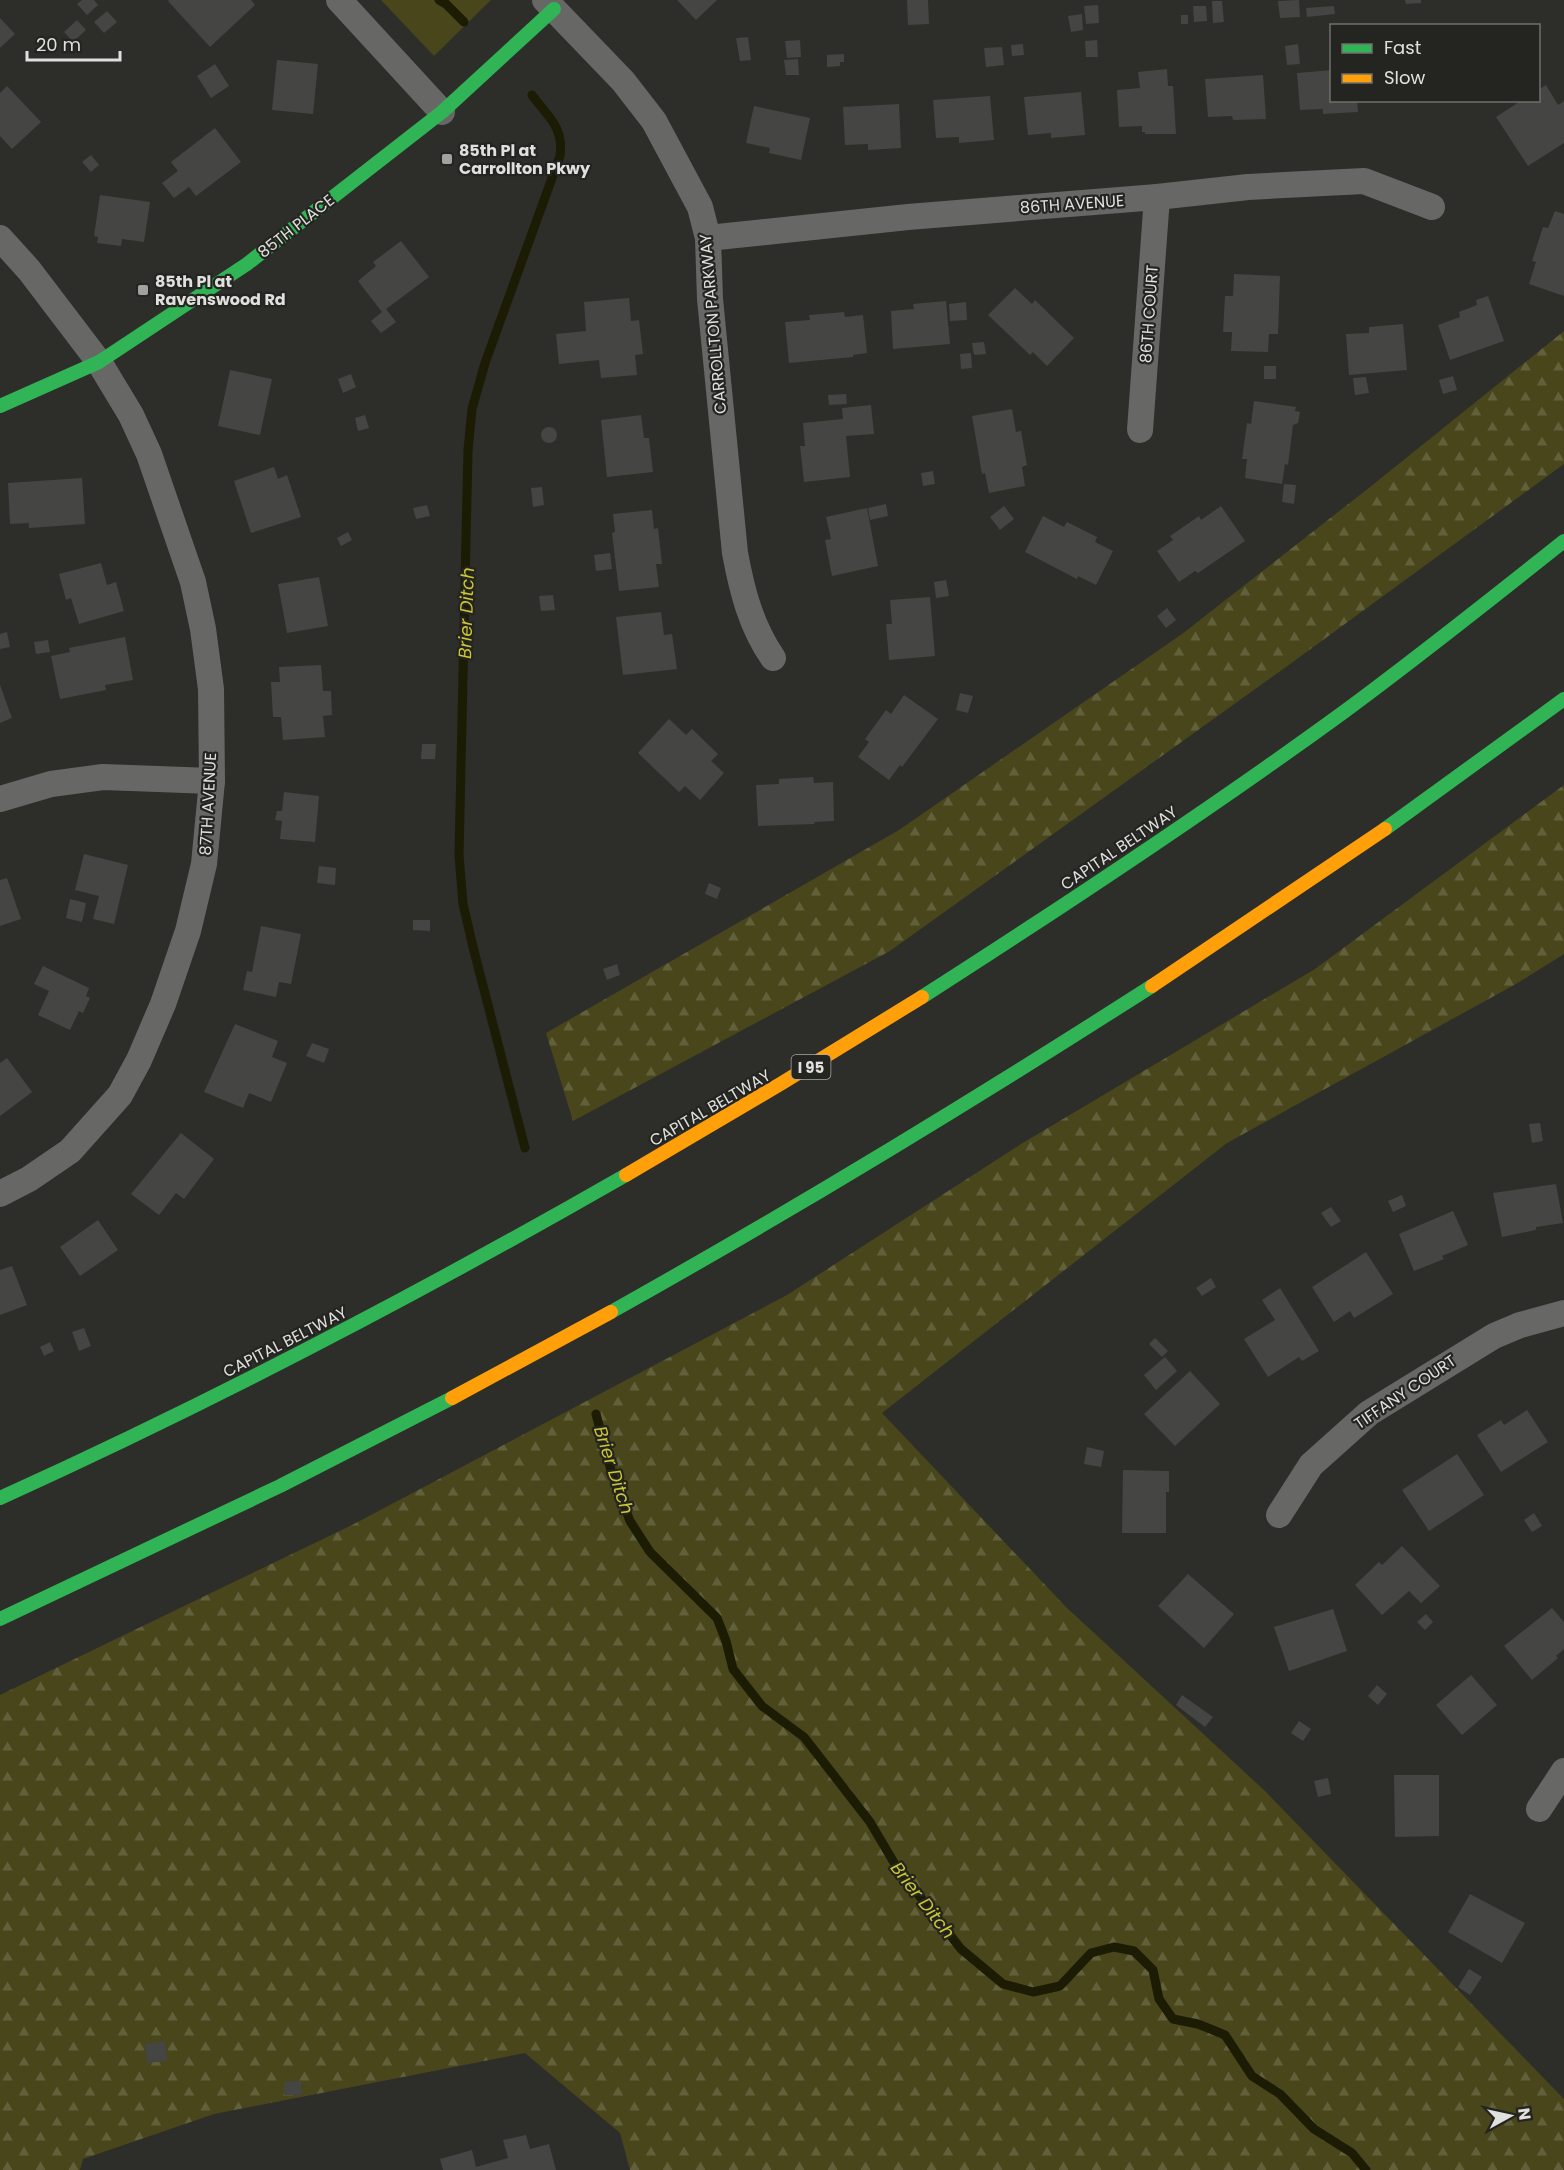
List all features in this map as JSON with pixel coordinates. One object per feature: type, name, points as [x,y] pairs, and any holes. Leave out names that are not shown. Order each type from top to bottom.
[{"type":"main road","name":"85TH PLACE","points":[[0,406],[99,362],[247,264],[442,112],[553,3]]},
{"type":"main road","name":"CAPITAL BELTWAY","points":[[0,1498],[79,1463],[325,1341],[559,1214],[782,1085],[940,987],[1149,848],[1310,736],[1478,610],[1564,542]]},
{"type":"main road","points":[[0,1618],[129,1561],[379,1436],[611,1312],[835,1184],[1215,945],[1378,835],[1564,699]]},
{"type":"street","points":[[339,0],[442,112]]},
{"type":"street","name":"CARROLLTON PARKWAY","points":[[553,3],[623,81],[654,121],[699,207],[708,238],[710,299],[735,553],[742,592],[760,637],[773,658]]},
{"type":"street","name":"86TH AVENUE","points":[[708,238],[908,217],[1157,197],[1248,187],[1364,181],[1432,207]]},
{"type":"street","name":"86TH COURT","points":[[1140,430],[1157,197]]},
{"type":"street","name":"87TH AVENUE","points":[[0,238],[29,270],[99,362],[131,415],[149,454],[193,582],[203,628],[211,689],[212,781],[204,864],[188,931],[163,1004],[139,1060],[120,1095],[70,1151],[29,1179],[0,1194]]},
{"type":"street","points":[[0,800],[51,784],[103,777],[212,781]]},
{"type":"street","name":"TIFFANY COURT","points":[[1279,1515],[1311,1465],[1369,1413],[1494,1336],[1520,1325],[1564,1313]]},
{"type":"street","points":[[1539,1809],[1564,1771]]},
{"type":"green space","points":[[381,0],[491,0],[434,56]]},
{"type":"green space","points":[[1564,331],[1564,464],[890,951],[573,1121],[546,1033],[899,830],[1182,634]]},
{"type":"green space","points":[[1564,785],[1564,954],[1516,984],[1227,1143],[882,1413],[1066,1607],[1265,1791],[1564,2099],[1564,2170],[630,2170],[620,2133],[525,2053],[214,2114],[83,2159],[80,2170],[0,2170],[0,1695],[352,1525],[787,1295],[1021,1144],[1315,969]]},
{"type":"building","points":[[82,0],[94,0],[98,5],[87,15],[77,4]]},
{"type":"building","points":[[169,0],[251,0],[255,5],[210,47]]},
{"type":"building","points":[[677,0],[717,0],[696,20]]},
{"type":"building","points":[[907,0],[928,0],[929,24],[908,25]]},
{"type":"building","points":[[1299,0],[1300,17],[1280,18],[1278,1]]},
{"type":"building","points":[[1405,0],[1421,0],[1421,3],[1406,4]]},
{"type":"building","points":[[1212,1],[1222,1],[1224,22],[1213,23]]},
{"type":"building","points":[[1098,5],[1099,23],[1086,24],[1084,6]]},
{"type":"building","points":[[1193,6],[1206,6],[1207,21],[1194,22]]},
{"type":"building","points":[[1334,6],[1335,14],[1307,17],[1306,8]]},
{"type":"building","points":[[107,11],[117,22],[104,33],[94,22]]},
{"type":"building","points":[[1082,14],[1083,30],[1071,32],[1068,16]]},
{"type":"building","points":[[1181,15],[1188,15],[1188,24],[1181,24]]},
{"type":"building","points":[[0,18],[15,34],[0,48]]},
{"type":"building","points":[[77,20],[86,30],[73,42],[64,32]]},
{"type":"building","points":[[748,37],[751,60],[740,61],[736,38]]},
{"type":"building","points":[[800,40],[801,57],[787,58],[785,41]]},
{"type":"building","points":[[1097,40],[1098,57],[1086,57],[1085,41]]},
{"type":"building","points":[[1023,44],[1024,55],[1012,56],[1011,45]]},
{"type":"building","points":[[1298,44],[1300,64],[1287,65],[1285,46]]},
{"type":"building","points":[[1002,47],[1004,65],[986,67],[984,48]]},
{"type":"building","points":[[844,54],[844,62],[840,62],[840,66],[827,67],[827,55]]},
{"type":"building","points":[[798,59],[799,75],[786,75],[784,60]]},
{"type":"building","points":[[277,60],[318,64],[313,114],[272,110]]},
{"type":"building","points":[[215,64],[229,86],[211,98],[197,76]]},
{"type":"building","points":[[1167,69],[1168,86],[1173,86],[1176,134],[1145,134],[1142,132],[1142,126],[1119,127],[1117,90],[1140,88],[1138,72]]},
{"type":"building","points":[[1330,70],[1330,102],[1357,102],[1358,112],[1323,114],[1323,109],[1300,110],[1297,73]]},
{"type":"building","points":[[1263,75],[1266,119],[1233,120],[1232,116],[1208,117],[1205,79]]},
{"type":"building","points":[[1546,85],[1558,105],[1564,101],[1564,143],[1528,166],[1496,117],[1519,102],[1540,102],[1540,89]]},
{"type":"building","points":[[7,86],[41,122],[12,149],[0,136],[0,93]]},
{"type":"building","points":[[1081,92],[1085,135],[1051,138],[1051,133],[1028,135],[1024,97]]},
{"type":"building","points":[[990,96],[994,140],[959,143],[959,137],[936,138],[933,100]]},
{"type":"building","points":[[899,104],[901,148],[868,150],[868,144],[845,145],[843,107]]},
{"type":"building","points":[[754,106],[810,118],[801,160],[769,153],[770,148],[746,143]]},
{"type":"building","points":[[215,128],[241,162],[196,196],[189,187],[174,198],[162,183],[178,171],[171,162]]},
{"type":"building","points":[[91,155],[99,165],[91,172],[82,162]]},
{"type":"building","points":[[100,195],[150,202],[144,242],[122,239],[121,246],[97,243],[98,237],[94,236]]},
{"type":"building","points":[[1555,211],[1564,214],[1564,296],[1529,284],[1536,262],[1532,261],[1543,227],[1548,228]]},
{"type":"building","points":[[401,241],[429,277],[386,309],[396,322],[381,333],[371,321],[382,312],[358,281],[376,266],[373,262]]},
{"type":"building","points":[[1234,274],[1280,276],[1278,334],[1269,334],[1268,352],[1231,351],[1232,332],[1223,332],[1225,296],[1233,296]]},
{"type":"building","points":[[1015,288],[1032,304],[1035,300],[1074,338],[1047,366],[1033,352],[1030,355],[988,315]]},
{"type":"building","points":[[1488,296],[1504,341],[1450,360],[1438,325],[1460,317],[1459,312],[1477,305],[1476,300]]},
{"type":"building","points":[[629,298],[631,321],[639,320],[643,354],[635,355],[637,375],[601,378],[599,360],[559,364],[556,334],[586,331],[584,302]]},
{"type":"building","points":[[946,301],[950,344],[893,349],[891,311],[914,309],[913,304]]},
{"type":"building","points":[[966,302],[967,320],[950,321],[949,304]]},
{"type":"building","points":[[844,312],[845,317],[863,315],[867,353],[853,355],[853,357],[789,363],[785,322],[810,320],[809,315]]},
{"type":"building","points":[[1403,324],[1407,370],[1349,375],[1346,334],[1369,333],[1369,327]]},
{"type":"building","points":[[984,342],[986,354],[974,355],[972,343]]},
{"type":"building","points":[[971,353],[972,368],[961,369],[960,354]]},
{"type":"building","points":[[1264,366],[1276,366],[1276,379],[1264,379]]},
{"type":"building","points":[[230,370],[272,379],[260,435],[218,426]]},
{"type":"building","points":[[351,374],[356,387],[343,393],[338,379]]},
{"type":"building","points":[[1453,376],[1457,390],[1443,394],[1439,380]]},
{"type":"building","points":[[1366,377],[1369,393],[1355,395],[1353,378]]},
{"type":"building","points":[[846,394],[847,404],[829,405],[828,395]]},
{"type":"building","points":[[1254,401],[1296,407],[1295,411],[1300,412],[1298,423],[1293,425],[1288,465],[1285,464],[1282,484],[1245,478],[1247,459],[1242,459],[1247,423],[1251,424]]},
{"type":"building","points":[[871,405],[874,434],[846,436],[850,477],[804,482],[800,446],[805,446],[803,423],[843,419],[842,408]]},
{"type":"building","points":[[1012,409],[1016,432],[1021,431],[1027,465],[1022,467],[1025,486],[989,493],[985,473],[982,474],[972,416]]},
{"type":"building","points":[[365,415],[369,428],[358,431],[355,418]]},
{"type":"building","points":[[641,415],[644,438],[649,438],[653,472],[607,477],[601,420]]},
{"type":"building","points":[[549,427],[555,429],[557,435],[555,441],[549,443],[543,441],[541,435],[543,429]]},
{"type":"building","points":[[274,467],[278,479],[287,475],[301,517],[251,533],[234,481]]},
{"type":"building","points":[[933,471],[935,484],[923,486],[921,473]]},
{"type":"building","points":[[82,478],[85,524],[29,528],[29,523],[10,524],[8,483]]},
{"type":"building","points":[[1284,484],[1296,485],[1294,504],[1282,502]]},
{"type":"building","points":[[542,487],[544,505],[533,507],[531,488]]},
{"type":"building","points":[[886,504],[888,516],[870,520],[868,508]]},
{"type":"building","points":[[427,505],[430,516],[416,519],[413,508]]},
{"type":"building","points":[[1004,506],[1014,519],[1000,530],[990,517]]},
{"type":"building","points":[[1221,506],[1245,541],[1198,573],[1195,571],[1179,582],[1157,551],[1173,540],[1170,536],[1199,516],[1201,520]]},
{"type":"building","points":[[867,508],[878,566],[832,576],[825,540],[831,539],[826,517]]},
{"type":"building","points":[[652,510],[654,529],[658,528],[662,564],[656,564],[659,587],[619,591],[612,533],[615,532],[613,514]]},
{"type":"building","points":[[1043,516],[1064,527],[1067,522],[1097,537],[1095,542],[1113,551],[1096,585],[1078,576],[1077,579],[1025,552]]},
{"type":"building","points":[[348,532],[352,540],[341,546],[337,538]]},
{"type":"building","points":[[610,553],[612,569],[596,571],[594,555]]},
{"type":"building","points":[[101,563],[107,585],[116,582],[124,611],[79,624],[71,598],[66,600],[59,574]]},
{"type":"building","points":[[319,577],[328,626],[287,633],[278,584]]},
{"type":"building","points":[[946,580],[949,596],[936,598],[934,582]]},
{"type":"building","points":[[553,595],[555,610],[541,611],[539,596]]},
{"type":"building","points":[[930,597],[935,656],[889,660],[886,624],[892,624],[890,600]]},
{"type":"building","points":[[1167,608],[1176,620],[1166,628],[1157,616]]},
{"type":"building","points":[[661,612],[664,635],[672,634],[677,669],[623,675],[616,617]]},
{"type":"building","points":[[7,632],[10,647],[0,649],[0,634]]},
{"type":"building","points":[[125,637],[133,680],[105,685],[106,690],[60,699],[51,656],[70,652],[69,648]]},
{"type":"building","points":[[48,640],[50,652],[36,654],[34,642]]},
{"type":"building","points":[[321,665],[323,691],[331,691],[332,715],[323,716],[325,737],[283,740],[281,717],[273,717],[271,682],[280,682],[279,667]]},
{"type":"building","points":[[0,685],[12,718],[0,723]]},
{"type":"building","points":[[960,693],[973,696],[968,713],[956,710]]},
{"type":"building","points":[[904,695],[938,719],[902,767],[900,765],[889,780],[858,757],[869,742],[865,739],[886,710],[891,714]]},
{"type":"building","points":[[669,719],[686,735],[692,729],[718,754],[711,761],[724,773],[700,800],[685,786],[679,792],[638,753]]},
{"type":"building","points":[[422,744],[436,744],[435,759],[421,759]]},
{"type":"building","points":[[813,777],[814,783],[833,782],[834,821],[758,826],[756,785],[779,784],[779,779]]},
{"type":"building","points":[[284,792],[319,796],[315,842],[280,839],[282,821],[275,820],[277,811],[282,811]]},
{"type":"building","points":[[84,854],[128,865],[114,924],[93,919],[99,896],[75,890]]},
{"type":"building","points":[[319,866],[336,868],[335,885],[317,883]]},
{"type":"building","points":[[7,878],[21,919],[0,926],[0,880]]},
{"type":"building","points":[[709,883],[721,888],[717,899],[705,894]]},
{"type":"building","points":[[70,899],[86,903],[82,922],[66,918]]},
{"type":"building","points":[[413,920],[430,920],[430,931],[413,930]]},
{"type":"building","points":[[261,926],[301,934],[291,984],[279,982],[276,997],[243,990],[247,971],[252,972]]},
{"type":"building","points":[[617,964],[620,975],[607,980],[603,969]]},
{"type":"building","points":[[43,966],[89,988],[86,996],[90,998],[83,1013],[79,1011],[70,1030],[38,1015],[49,991],[34,984]]},
{"type":"building","points":[[235,1024],[278,1041],[272,1057],[287,1063],[271,1102],[249,1093],[243,1108],[204,1092]]},
{"type":"building","points":[[312,1043],[329,1049],[324,1063],[306,1056]]},
{"type":"building","points":[[7,1058],[32,1092],[0,1116],[0,1063]]},
{"type":"building","points":[[1540,1123],[1543,1141],[1532,1143],[1529,1124]]},
{"type":"building","points":[[181,1133],[214,1159],[184,1199],[176,1193],[159,1215],[131,1194]]},
{"type":"building","points":[[1556,1184],[1563,1223],[1536,1227],[1536,1230],[1502,1237],[1493,1193]]},
{"type":"building","points":[[1402,1195],[1406,1206],[1393,1212],[1388,1201]]},
{"type":"building","points":[[1331,1207],[1341,1221],[1331,1227],[1321,1213]]},
{"type":"building","points":[[1453,1211],[1468,1245],[1442,1256],[1444,1259],[1414,1271],[1399,1234]]},
{"type":"building","points":[[98,1220],[118,1250],[80,1276],[60,1247]]},
{"type":"building","points":[[1366,1252],[1393,1294],[1354,1318],[1350,1311],[1334,1322],[1312,1287]]},
{"type":"building","points":[[12,1266],[27,1305],[0,1315],[0,1270]]},
{"type":"building","points":[[1211,1278],[1216,1287],[1202,1296],[1196,1288]]},
{"type":"building","points":[[1280,1288],[1319,1351],[1302,1361],[1299,1357],[1268,1377],[1244,1339],[1275,1320],[1262,1300]]},
{"type":"building","points":[[84,1328],[91,1346],[79,1351],[72,1332]]},
{"type":"building","points":[[1155,1338],[1168,1351],[1162,1357],[1149,1344]]},
{"type":"building","points":[[50,1342],[54,1351],[44,1356],[40,1347]]},
{"type":"building","points":[[1165,1357],[1177,1371],[1156,1390],[1144,1375]]},
{"type":"building","points":[[1190,1371],[1220,1404],[1175,1446],[1144,1414]]},
{"type":"building","points":[[1527,1410],[1548,1442],[1501,1472],[1477,1435],[1501,1420],[1504,1425]]},
{"type":"building","points":[[1087,1447],[1104,1451],[1101,1467],[1084,1464]]},
{"type":"building","points":[[1457,1454],[1484,1495],[1429,1531],[1402,1490]]},
{"type":"building","points":[[1123,1470],[1169,1471],[1169,1492],[1166,1492],[1166,1533],[1122,1533]]},
{"type":"building","points":[[1534,1513],[1542,1526],[1532,1532],[1524,1520]]},
{"type":"building","points":[[1402,1546],[1440,1586],[1421,1603],[1409,1591],[1382,1615],[1355,1585],[1379,1562],[1382,1565]]},
{"type":"building","points":[[1188,1574],[1234,1614],[1204,1648],[1158,1606]]},
{"type":"building","points":[[1552,1608],[1564,1622],[1564,1649],[1556,1656],[1558,1658],[1532,1680],[1504,1646]]},
{"type":"building","points":[[1333,1609],[1347,1651],[1289,1671],[1274,1627]]},
{"type":"building","points":[[1426,1614],[1433,1622],[1425,1630],[1417,1622]]},
{"type":"building","points":[[1471,1675],[1497,1705],[1462,1735],[1436,1705]]},
{"type":"building","points":[[1377,1685],[1387,1694],[1378,1705],[1368,1696]]},
{"type":"building","points":[[1182,1695],[1213,1717],[1205,1727],[1176,1705]]},
{"type":"building","points":[[1299,1721],[1311,1729],[1303,1741],[1291,1733]]},
{"type":"building","points":[[1394,1775],[1439,1775],[1439,1836],[1395,1837]]},
{"type":"building","points":[[1328,1778],[1331,1794],[1318,1797],[1314,1781]]},
{"type":"building","points":[[1470,1894],[1525,1923],[1502,1963],[1448,1932]]},
{"type":"building","points":[[1469,1969],[1482,1977],[1470,1995],[1458,1987]]},
{"type":"building","points":[[165,2041],[167,2061],[147,2063],[145,2044]]},
{"type":"building","points":[[301,2081],[302,2095],[284,2095],[284,2082]]},
{"type":"building","points":[[526,2135],[530,2149],[549,2144],[556,2170],[443,2170],[440,2159],[472,2150],[476,2167],[508,2158],[503,2140]]},
{"type":"waterway","name":"Brier Ditch","points":[[439,0],[464,22]]},
{"type":"waterway","name":"Brier Ditch","points":[[525,1148],[463,904],[459,855],[468,450],[472,409],[485,363],[560,156],[561,146],[557,130],[532,95]]},
{"type":"waterway","name":"Brier Ditch","points":[[596,1414],[612,1474],[630,1521],[650,1552],[717,1618],[733,1669],[762,1706],[804,1737],[870,1822],[896,1866],[961,1949],[1003,1984],[1033,1992],[1060,1986],[1091,1953],[1114,1947],[1134,1951],[1153,1970],[1159,1999],[1173,2019],[1198,2024],[1225,2035],[1252,2076],[1280,2094],[1314,2129],[1352,2153],[1366,2170]]},
{"type":"traffic: fast","points":[[0,406],[99,362],[247,264],[442,112],[554,9]]},
{"type":"traffic: fast","points":[[922,997],[1134,858],[1290,751],[1398,672],[1564,541]]},
{"type":"traffic: fast","points":[[1385,829],[1564,699]]},
{"type":"traffic: fast","points":[[611,1312],[884,1153],[1152,986]]},
{"type":"traffic: fast","points":[[0,1498],[159,1423],[317,1344],[626,1175]]},
{"type":"traffic: fast","points":[[0,1619],[280,1486],[452,1398]]},
{"type":"traffic: slow","points":[[1152,986],[1385,829]]},
{"type":"traffic: slow","points":[[626,1175],[922,997]]},
{"type":"traffic: slow","points":[[452,1398],[611,1312]]},
{"type":"place","name":"85th Pl at Carrollton Pkwy","points":[[447,159]]},
{"type":"place","name":"85th Pl at Ravenswood Rd","points":[[143,290]]}]
